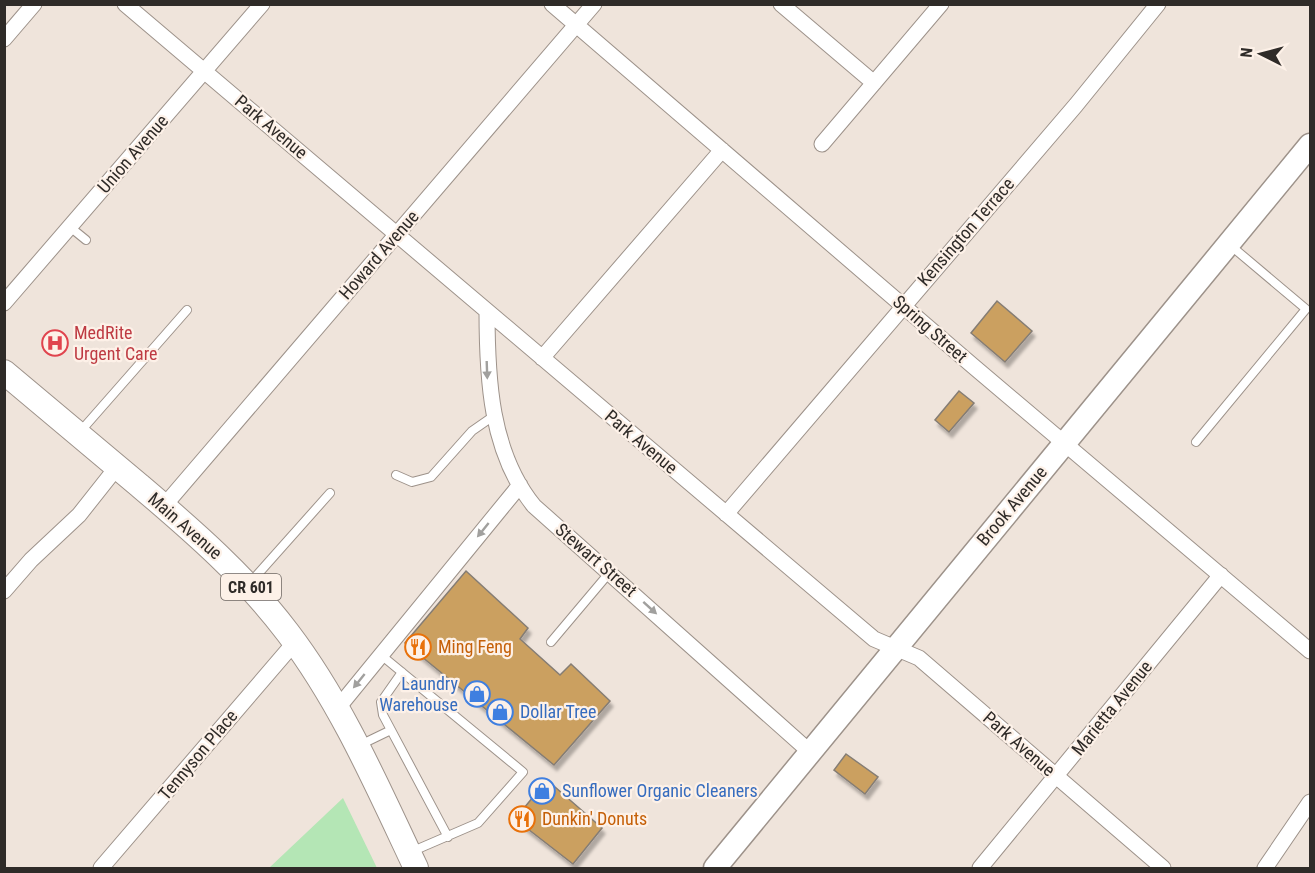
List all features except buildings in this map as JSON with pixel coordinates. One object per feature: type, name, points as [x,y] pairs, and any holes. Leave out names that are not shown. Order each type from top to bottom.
[{"type":"main road","name":"Brook Avenue","points":[[715,868],[894,648],[1311,145]]},
{"type":"main road","name":"Main Avenue","points":[[4,372],[164,506],[248,585],[295,642],[337,709],[412,860]]},
{"type":"street","points":[[4,39],[34,4]]},
{"type":"street","name":"Park Avenue","points":[[125,4],[874,639],[920,658],[1163,868]]},
{"type":"street","name":"Union Avenue","points":[[4,303],[262,4]]},
{"type":"street","name":"Spring Street","points":[[552,4],[903,306],[1311,651]]},
{"type":"street","name":"Howard Avenue","points":[[164,506],[594,4]]},
{"type":"street","points":[[782,4],[874,83]]},
{"type":"street","points":[[822,144],[941,4]]},
{"type":"street","name":"Kensington Terrace","points":[[726,514],[1076,105],[1158,4]]},
{"type":"street","points":[[542,358],[722,150]]},
{"type":"street","name":"Stewart Street","points":[[487,311],[487,375],[495,414],[511,466],[534,506],[810,752]]},
{"type":"street","points":[[4,591],[30,560],[79,515],[117,467]]},
{"type":"street","points":[[337,709],[520,485]]},
{"type":"street","name":"Marietta Avenue","points":[[980,868],[1221,575]]},
{"type":"street","name":"Tennyson Place","points":[[102,868],[295,642]]},
{"type":"street","points":[[1265,868],[1311,802]]},
{"type":"lane","points":[[70,227],[86,240]]},
{"type":"lane","points":[[1196,442],[1308,306],[1229,244]]},
{"type":"lane","points":[[78,434],[187,310]]},
{"type":"lane","points":[[396,475],[412,482],[431,477],[472,431],[495,414]]},
{"type":"lane","points":[[248,585],[330,494]]},
{"type":"lane","points":[[550,642],[610,572]]},
{"type":"lane","points":[[381,655],[523,772],[478,823],[448,837],[412,860]]},
{"type":"lane","points":[[402,672],[381,702],[383,715],[448,837]]},
{"type":"lane","points":[[356,747],[391,730]]},
{"type":"green space","points":[[343,798],[377,868],[269,868]]},
{"type":"place","name":"MedRite Urgent Care","points":[[55,343]]},
{"type":"place","name":"Ming Feng","points":[[418,647]]},
{"type":"place","name":"Laundry Warehouse","points":[[477,694]]},
{"type":"place","name":"Dollar Tree","points":[[500,712]]},
{"type":"place","name":"Sunflower Organic Cleaners","points":[[542,791]]},
{"type":"place","name":"Dunkin' Donuts","points":[[522,819]]}]
